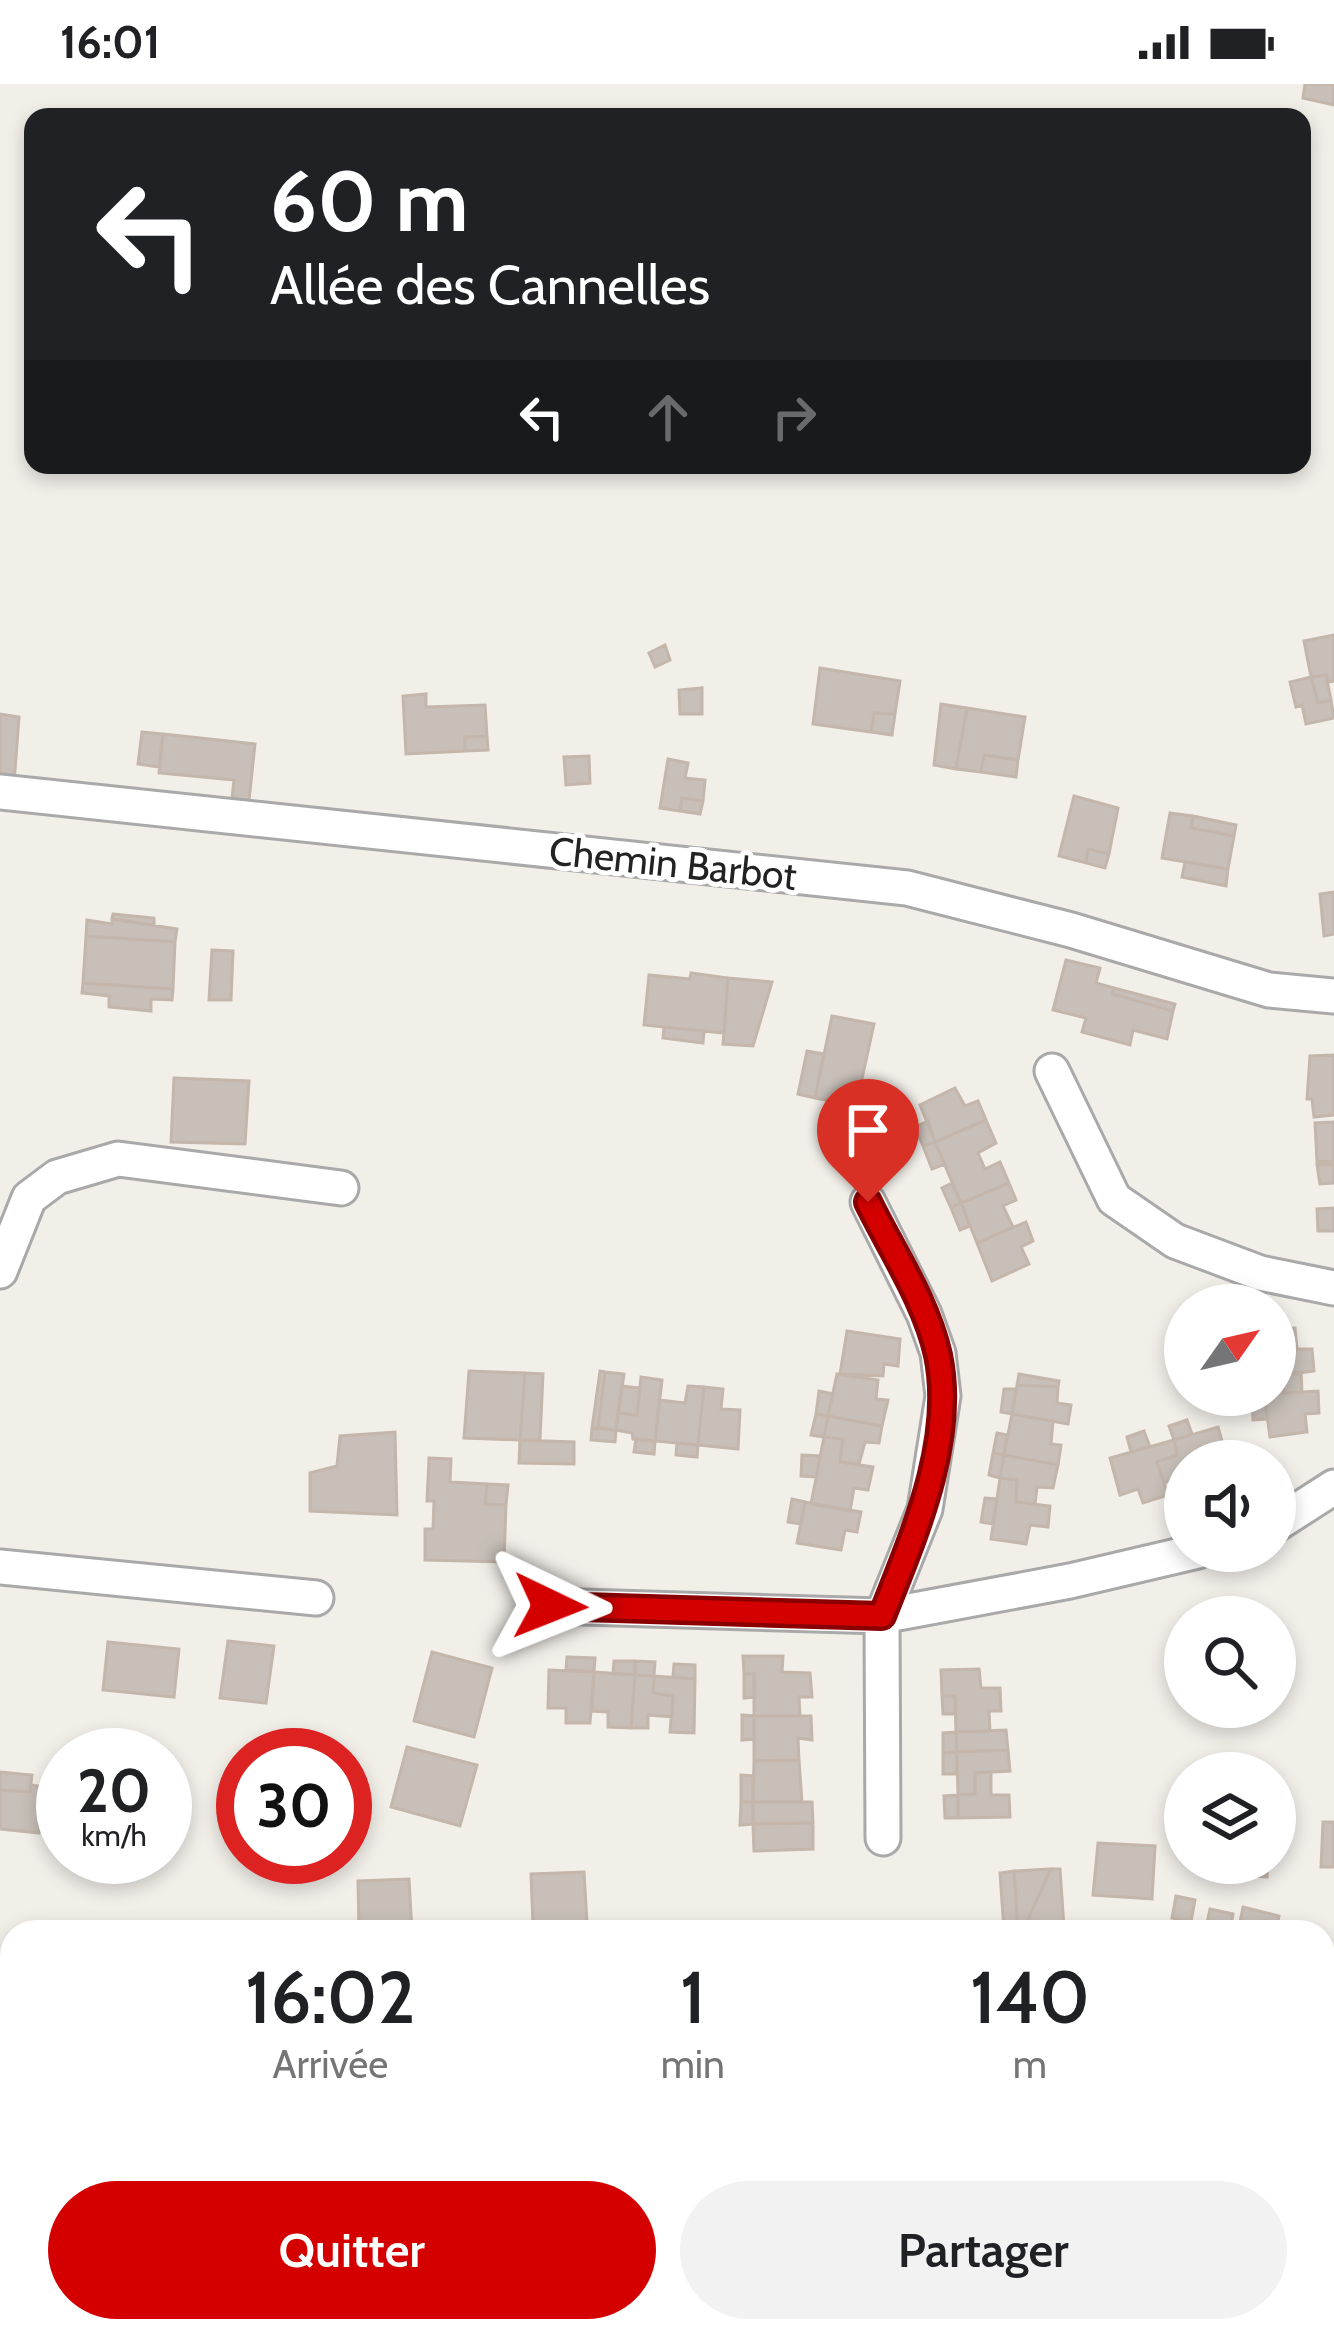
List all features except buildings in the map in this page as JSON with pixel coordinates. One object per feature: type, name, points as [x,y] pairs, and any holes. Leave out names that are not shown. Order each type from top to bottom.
[{"type":"street","name":"Chemin Barbot","points":[[0,792],[907,888],[1071,930],[1268,990],[1334,996]]},
{"type":"street","points":[[1052,1071],[1114,1199],[1174,1241],[1260,1273],[1334,1288]]},
{"type":"street","points":[[0,1271],[29,1198],[57,1177],[118,1159],[341,1188]]},
{"type":"street","points":[[868,1202],[924,1313],[938,1353],[944,1396],[925,1509],[882,1616],[883,1838]]},
{"type":"street","points":[[1296,1511],[1334,1487]]},
{"type":"street","points":[[550,1606],[882,1616],[1164,1559]]},
{"type":"street","points":[[0,1567],[316,1598]]},
{"type":"route","points":[[550,1606],[882,1616],[925,1509],[944,1396],[938,1353],[924,1313],[868,1202]]}]
